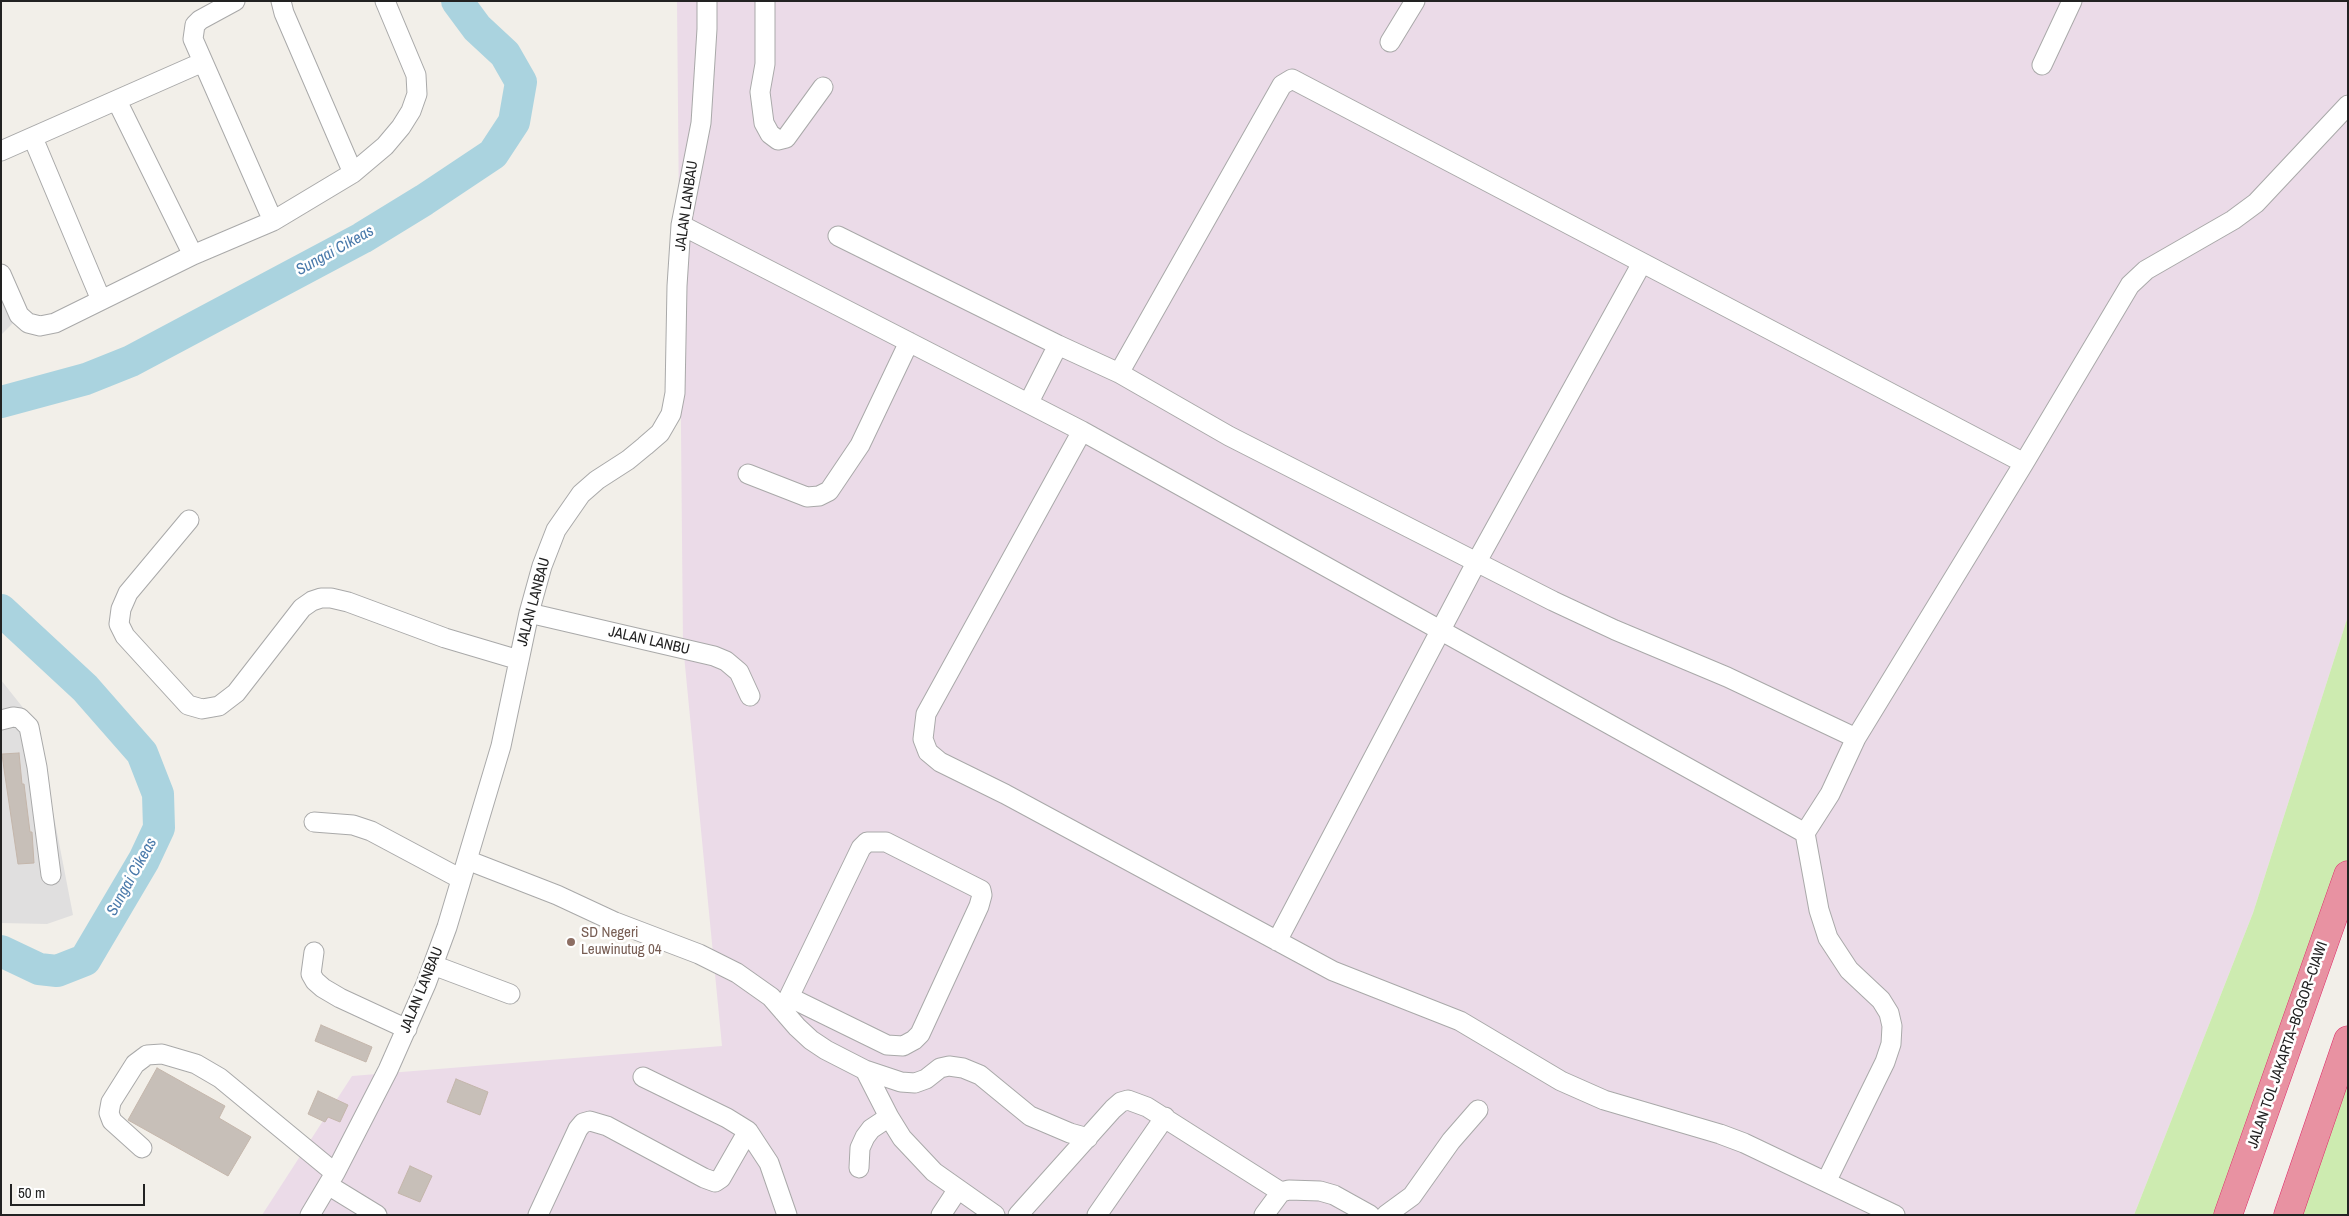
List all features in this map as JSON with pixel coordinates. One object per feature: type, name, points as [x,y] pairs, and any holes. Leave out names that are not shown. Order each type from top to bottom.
[{"type":"highway","name":"JALAN TOL JAKARTA–BOGOR–CIAWI","points":[[2228,1215],[2348,875]]},
{"type":"highway","points":[[2288,1215],[2348,1040]]},
{"type":"street","points":[[281,1],[284,13],[353,173]]},
{"type":"street","points":[[1,274],[20,315],[28,323],[40,326],[55,323],[193,255],[273,221],[353,173],[385,146],[401,127],[411,111],[417,94],[416,75],[385,1]]},
{"type":"street","name":"JALAN LANBAU","points":[[310,1215],[332,1179],[368,1112],[407,1029],[433,965],[501,746],[529,613],[542,566],[556,530],[570,507],[596,480],[628,460],[650,442],[660,433],[671,414],[675,393],[677,286],[681,225],[701,124],[707,29],[706,1]]},
{"type":"street","points":[[765,1],[765,64],[760,92],[764,123],[770,134],[778,140],[786,138],[823,87]]},
{"type":"street","points":[[1390,42],[1415,1]]},
{"type":"street","points":[[2042,65],[2072,1]]},
{"type":"street","points":[[229,2],[195,25],[193,39],[273,221]]},
{"type":"street","points":[[1,151],[203,62]]},
{"type":"street","points":[[1119,373],[1282,85],[1288,80],[1296,80],[2024,463]]},
{"type":"street","points":[[117,101],[193,255]]},
{"type":"street","points":[[1826,1182],[1885,1062],[1891,1044],[1892,1026],[1889,1013],[1881,1000],[1849,970],[1828,938],[1819,910],[1805,833],[1830,794],[1856,738],[2130,285],[2146,270],[2232,220],[2256,203],[2348,105]]},
{"type":"street","points":[[34,138],[101,300]]},
{"type":"street","points":[[681,225],[1082,431],[1805,833]]},
{"type":"street","points":[[838,236],[1058,345],[1119,373],[1229,436],[1476,563],[1615,630],[1726,676],[1856,738]]},
{"type":"street","points":[[1277,941],[1476,563],[1642,262]]},
{"type":"street","points":[[748,474],[807,498],[819,496],[829,491],[860,445],[909,342]]},
{"type":"street","points":[[1028,402],[1058,345]]},
{"type":"street","points":[[1082,431],[926,714],[923,739],[928,752],[940,762],[1014,799],[1333,972],[1460,1021],[1561,1081],[1583,1091],[1604,1100],[1720,1134],[1895,1215]]},
{"type":"street","points":[[189,520],[128,593],[121,609],[120,624],[124,636],[188,706],[202,709],[219,706],[236,693],[302,608],[312,601],[321,598],[332,598],[348,602],[445,638],[519,660]]},
{"type":"street","name":"JALAN LANBU","points":[[529,613],[714,656],[726,661],[739,672],[750,696]]},
{"type":"street","points":[[1,720],[14,716],[20,718],[29,727],[37,767],[50,875]]},
{"type":"street","points":[[314,822],[353,825],[370,831],[461,879]]},
{"type":"street","points":[[467,860],[699,954],[786,1004],[887,1046],[904,1046],[920,1034],[979,906],[982,895],[981,890],[886,842],[867,842],[861,848],[786,1004]]},
{"type":"street","points":[[314,952],[311,974],[315,981],[323,988],[340,998],[407,1029]]},
{"type":"street","points":[[433,965],[510,994]]},
{"type":"street","points":[[786,1004],[797,1027],[818,1045],[865,1070],[901,1082],[915,1083],[926,1079],[940,1068],[949,1066],[963,1068],[980,1075],[1030,1116],[1070,1133],[1088,1138]]},
{"type":"street","points":[[142,1148],[112,1121],[109,1113],[111,1102],[135,1064],[147,1055],[162,1054],[196,1064],[220,1078],[332,1179],[346,1196],[370,1211]]},
{"type":"street","points":[[865,1070],[888,1117],[902,1138],[934,1172],[995,1215]]},
{"type":"street","points":[[643,1077],[727,1118],[748,1131],[769,1163],[786,1215]]},
{"type":"street","points":[[1018,1215],[1121,1102],[1135,1102],[1165,1117],[1281,1192]]},
{"type":"street","points":[[1386,1215],[1412,1196],[1451,1141],[1478,1110]]},
{"type":"street","points":[[859,1168],[860,1148],[865,1136],[871,1129],[888,1117]]},
{"type":"street","points":[[1097,1215],[1165,1117]]},
{"type":"street","points":[[538,1215],[578,1129],[583,1123],[590,1121],[607,1126],[657,1154],[715,1182],[721,1178],[748,1131]]},
{"type":"street","points":[[941,1215],[958,1189]]},
{"type":"street","points":[[1264,1215],[1281,1192],[1288,1190],[1320,1191],[1334,1195],[1370,1215]]},
{"type":"shaded area","points":[[677,1],[2348,1],[2348,616],[2253,913],[2134,1215],[262,1215],[352,1076],[722,1046],[683,645]]},
{"type":"shaded area","points":[[1,278],[19,317],[1,335]]},
{"type":"shaded area","points":[[1,680],[36,724],[73,915],[47,924],[1,923]]},
{"type":"green space","points":[[2348,616],[2348,875],[2228,1215],[2134,1215],[2253,913]]},
{"type":"green space","points":[[2348,1040],[2348,1215],[2288,1215]]},
{"type":"building","points":[[19,753],[22,784],[24,784],[30,832],[32,832],[34,863],[18,864],[2,754]]},
{"type":"building","points":[[321,1025],[372,1047],[366,1062],[315,1041]]},
{"type":"building","points":[[157,1068],[225,1106],[219,1118],[251,1137],[228,1176],[128,1120]]},
{"type":"building","points":[[456,1079],[488,1092],[480,1115],[447,1102]]},
{"type":"building","points":[[318,1091],[348,1105],[340,1122],[328,1117],[325,1122],[308,1114]]},
{"type":"building","points":[[410,1166],[432,1176],[420,1202],[398,1193]]},
{"type":"waterway","name":"Sungai Cikeas","points":[[1,402],[86,379],[131,361],[362,238],[493,154],[514,122],[521,82],[505,54],[477,28],[457,1]]},
{"type":"waterway","name":"Sungai Cikeas","points":[[1,610],[85,688],[142,753],[158,794],[159,828],[144,860],[85,960],[57,971],[39,969],[1,951]]},
{"type":"place","name":"SD Negeri Leuwinutug 04","points":[[571,942]]}]
